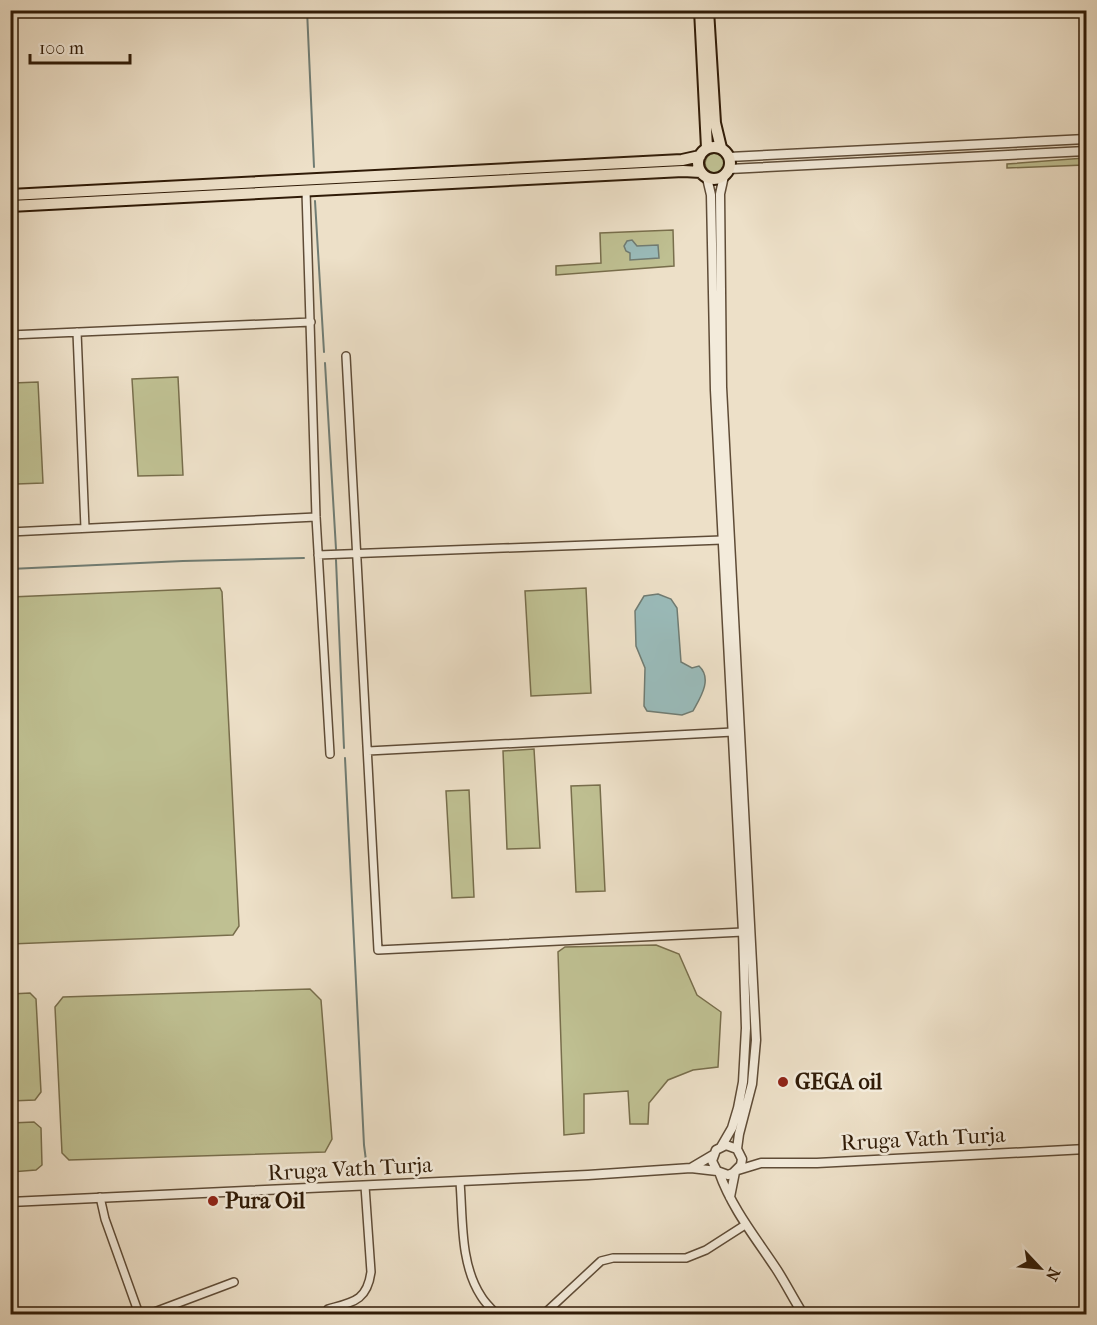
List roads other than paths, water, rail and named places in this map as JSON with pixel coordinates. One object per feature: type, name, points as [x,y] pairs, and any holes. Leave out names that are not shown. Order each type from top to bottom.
[{"type":"main road","points":[[700,10],[703,152],[698,165],[704,175]]},
{"type":"main road","points":[[10,206],[683,171],[717,179],[726,172],[729,157],[721,148],[716,123],[708,10]]},
{"type":"main road","points":[[10,195],[682,160],[721,148]]},
{"type":"street","points":[[729,157],[1086,139]]},
{"type":"street","points":[[730,1197],[736,1171],[742,1159],[738,1152],[738,1134],[752,1084],[756,1040],[722,387],[720,194],[726,172],[1086,151]]},
{"type":"street","points":[[704,175],[711,202],[713,344],[746,1028],[743,1082],[732,1128],[721,1147]]},
{"type":"street","points":[[306,191],[316,517],[330,754]]},
{"type":"street","points":[[10,335],[311,322]]},
{"type":"street","points":[[77,332],[85,528]]},
{"type":"street","points":[[346,356],[378,950],[743,932]]},
{"type":"street","points":[[10,532],[316,517]]},
{"type":"street","points":[[318,555],[722,540]]},
{"type":"street","points":[[368,752],[733,732]]},
{"type":"street","name":"Rruga Vath Turja","points":[[691,1168],[713,1155],[721,1147],[732,1146],[738,1152],[761,1163]]},
{"type":"street","name":"Rruga Vath Turja","points":[[10,1202],[460,1182],[691,1168],[728,1175],[761,1163],[1086,1149]]},
{"type":"street","points":[[713,1155],[714,1166],[745,1225],[777,1270],[803,1314]]},
{"type":"street","points":[[460,1182],[465,1250],[469,1267],[481,1296],[496,1314]]},
{"type":"street","points":[[328,1309],[356,1301],[364,1294],[369,1284],[371,1272],[365,1186]]},
{"type":"street","points":[[100,1197],[105,1219],[139,1314]]},
{"type":"street","points":[[544,1314],[601,1262],[613,1258],[686,1258],[706,1250],[745,1225]]},
{"type":"street","points":[[149,1314],[234,1282]]},
{"type":"water","points":[[632,240],[637,246],[658,245],[659,258],[630,260],[630,253],[624,246],[627,241]]},
{"type":"water","points":[[658,594],[671,599],[677,608],[681,662],[692,668],[699,666],[705,677],[704,688],[693,711],[682,715],[647,711],[644,706],[645,668],[636,646],[635,611],[644,596]]},
{"type":"waterway","points":[[307,10],[314,167]]},
{"type":"waterway","points":[[315,201],[324,352]]},
{"type":"waterway","points":[[325,363],[336,549]]},
{"type":"waterway","points":[[10,569],[304,558]]},
{"type":"waterway","points":[[336,560],[344,748]]},
{"type":"waterway","points":[[345,758],[364,1145],[368,1176]]},
{"type":"place","name":"GEGA oil","points":[[783,1082]]},
{"type":"place","name":"Pura Oil","points":[[213,1201]]}]
